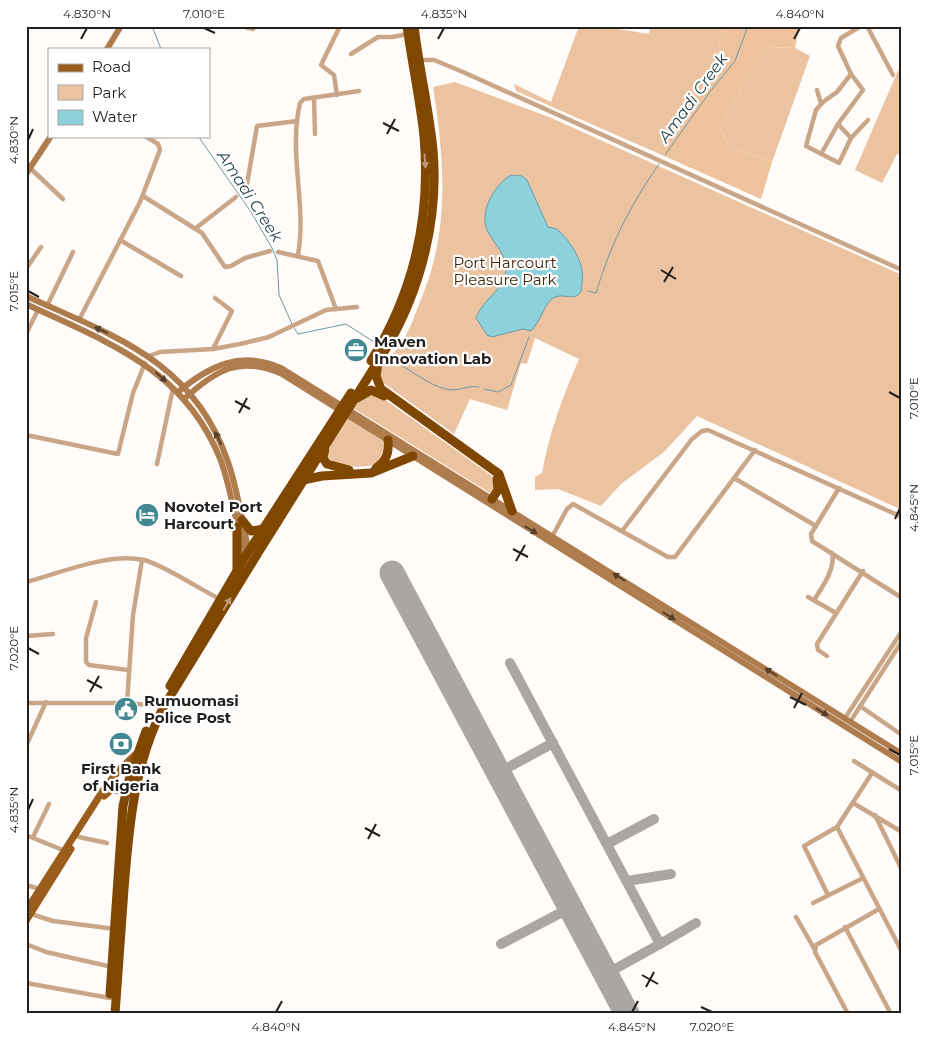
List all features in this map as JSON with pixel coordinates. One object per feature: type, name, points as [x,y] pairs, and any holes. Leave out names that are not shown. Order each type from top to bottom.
[{"type":"highway","points":[[115,1014],[129,794],[148,742],[163,708],[399,326],[415,286],[426,248],[432,205],[433,151],[418,60],[409,28]]},
{"type":"highway","points":[[109,1014],[115,929],[129,794],[137,753],[158,706],[220,599],[382,344],[398,312],[410,281],[419,246],[425,206],[426,183],[423,133],[409,28]]},
{"type":"highway","points":[[378,360],[376,376],[378,386],[499,474],[512,512]]},
{"type":"highway","points":[[353,401],[371,390],[384,396],[495,477],[498,487],[492,499]]},
{"type":"highway","points":[[325,447],[323,458],[330,466],[362,471],[376,468],[384,462],[388,450],[388,440]]},
{"type":"highway","points":[[303,480],[322,476],[371,473],[413,456]]},
{"type":"highway","points":[[239,523],[251,531],[264,529]]},
{"type":"highway","points":[[237,571],[239,523]]},
{"type":"main road","points":[[108,48],[121,26]]},
{"type":"main road","points":[[26,174],[50,138]]},
{"type":"main road","points":[[26,296],[127,342],[149,356],[190,393],[211,425],[228,460],[239,523]]},
{"type":"main road","points":[[26,304],[145,363],[184,399],[207,433],[221,462],[247,554]]},
{"type":"main road","points":[[175,390],[184,387],[228,362],[254,359],[281,368],[332,402],[553,535],[902,754]]},
{"type":"main road","points":[[184,399],[220,372],[238,366],[252,365],[265,367],[282,374],[332,402]]},
{"type":"main road","points":[[358,418],[413,456],[902,762]]},
{"type":"main road","points":[[26,921],[40,889],[64,851],[111,780],[137,753]]},
{"type":"main road","points":[[28,913],[108,791],[116,789],[129,794]]},
{"type":"street","points":[[242,26],[253,29],[255,26]]},
{"type":"street","points":[[337,95],[334,75],[321,65],[340,26]]},
{"type":"street","points":[[821,154],[838,124],[863,90],[851,74],[840,53],[838,42],[861,26]]},
{"type":"street","points":[[867,26],[893,75]]},
{"type":"street","points":[[351,54],[378,37],[392,37],[409,28]]},
{"type":"street","points":[[418,60],[434,60],[463,72],[902,270]]},
{"type":"street","points":[[851,74],[838,92],[821,104],[813,118],[806,145],[839,162],[851,138],[868,120]]},
{"type":"street","points":[[818,90],[821,104]]},
{"type":"street","points":[[298,255],[302,234],[296,155],[301,100],[358,92]]},
{"type":"street","points":[[314,98],[315,134]]},
{"type":"street","points":[[243,192],[246,190],[257,127],[260,125],[298,122]]},
{"type":"street","points":[[838,124],[851,138]]},
{"type":"street","points":[[79,320],[143,196],[160,150],[158,144],[148,138]]},
{"type":"street","points":[[30,168],[63,199]]},
{"type":"street","points":[[143,196],[205,235],[224,267],[231,266],[245,258],[270,252]]},
{"type":"street","points":[[196,228],[236,197]]},
{"type":"street","points":[[120,240],[182,276]]},
{"type":"street","points":[[26,269],[41,246]]},
{"type":"street","points":[[47,306],[73,252]]},
{"type":"street","points":[[278,252],[316,259],[320,263],[336,310]]},
{"type":"street","points":[[213,349],[232,311],[215,298]]},
{"type":"street","points":[[149,356],[160,352],[213,349],[269,337],[326,310],[357,307]]},
{"type":"street","points":[[26,334],[38,310]]},
{"type":"street","points":[[26,435],[118,454],[133,393],[145,363]]},
{"type":"street","points":[[157,464],[175,390]]},
{"type":"street","points":[[622,531],[696,434],[702,431],[714,431],[902,517]]},
{"type":"street","points":[[553,535],[567,509],[573,504],[668,557],[676,557],[755,450]]},
{"type":"street","points":[[734,478],[816,526]]},
{"type":"street","points":[[839,488],[810,539],[863,571],[902,598]]},
{"type":"street","points":[[814,600],[832,568],[834,562],[832,554]]},
{"type":"street","points":[[26,582],[90,564],[118,559],[142,560],[154,563],[220,599]]},
{"type":"street","points":[[127,703],[133,615],[142,560]]},
{"type":"street","points":[[827,656],[818,650],[818,644],[863,571]]},
{"type":"street","points":[[808,597],[836,613]]},
{"type":"street","points":[[96,602],[86,638],[86,662],[89,665],[128,670]]},
{"type":"street","points":[[847,720],[902,631]]},
{"type":"street","points":[[26,636],[53,634]]},
{"type":"street","points":[[847,720],[860,706],[902,641]]},
{"type":"street","points":[[26,746],[46,702]]},
{"type":"street","points":[[26,703],[127,703],[158,706]]},
{"type":"street","points":[[860,706],[902,735]]},
{"type":"street","points":[[854,761],[902,791]]},
{"type":"street","points":[[828,895],[803,847],[837,827],[872,772]]},
{"type":"street","points":[[853,803],[902,832]]},
{"type":"street","points":[[33,837],[50,804]]},
{"type":"street","points":[[875,816],[902,870]]},
{"type":"street","points":[[837,827],[902,952]]},
{"type":"street","points":[[26,835],[64,851]]},
{"type":"street","points":[[79,837],[107,842]]},
{"type":"street","points":[[813,903],[863,878]]},
{"type":"street","points":[[26,885],[40,889]]},
{"type":"street","points":[[815,950],[816,944],[879,909]]},
{"type":"street","points":[[28,913],[53,922],[115,929]]},
{"type":"street","points":[[796,917],[848,1014]]},
{"type":"street","points":[[846,927],[892,1014]]},
{"type":"street","points":[[26,944],[46,952],[112,967]]},
{"type":"street","points":[[26,983],[110,998]]},
{"type":"green space","points":[[579,26],[600,26],[649,34],[650,26],[721,26],[717,67],[695,87],[655,152],[516,91],[514,84],[551,102]]},
{"type":"green space","points":[[769,47],[795,48],[810,56],[772,162],[729,146],[720,129],[739,93]]},
{"type":"green space","points":[[900,66],[902,67],[902,156],[897,154],[882,183],[855,170]]},
{"type":"green space","name":"Port Harcourt Pleasure Park","points":[[455,82],[549,117],[902,275],[902,510],[697,416],[664,452],[621,484],[601,506],[558,489],[535,490],[535,477],[542,473],[557,415],[579,359],[535,338],[527,364],[521,363],[507,410],[470,399],[454,434],[385,384],[381,378],[381,371],[385,362],[400,345],[409,329],[424,292],[438,241],[441,216],[442,165],[433,87]]},
{"type":"green space","points":[[367,393],[380,396],[492,476],[495,487],[490,493],[353,408]]},
{"type":"green space","points":[[348,418],[383,441],[383,451],[378,463],[359,467],[344,465],[332,461],[328,457],[331,445]]},
{"type":"shaded area","points":[[721,26],[799,26],[795,48],[769,47],[739,93],[720,129],[729,146],[772,162],[761,199],[655,152],[695,87],[717,67]]},
{"type":"water","points":[[511,175],[522,176],[527,180],[548,227],[558,230],[573,248],[582,268],[582,289],[580,293],[573,297],[559,296],[552,299],[531,331],[523,329],[492,337],[487,335],[476,318],[484,304],[502,283],[505,277],[506,264],[488,232],[485,225],[485,216],[489,200],[494,192]]},
{"type":"waterway","name":"Amadi Creek","points":[[152,26],[161,48]]},
{"type":"waterway","name":"Amadi Creek","points":[[665,155],[712,89],[735,61],[748,26]]},
{"type":"waterway","name":"Amadi Creek","points":[[199,138],[251,212],[272,248],[277,260],[279,295],[292,324]]},
{"type":"waterway","name":"Amadi Creek","points":[[588,291],[596,293],[622,226],[639,194],[659,164]]},
{"type":"waterway","name":"Amadi Creek","points":[[294,328],[298,334],[346,324],[374,342]]},
{"type":"waterway","name":"Amadi Creek","points":[[484,389],[498,392],[511,385],[529,337]]},
{"type":"waterway","name":"Amadi Creek","points":[[390,357],[397,363]]},
{"type":"waterway","name":"Amadi Creek","points":[[402,366],[433,384],[446,389],[479,387]]},
{"type":"taxiway","points":[[510,663],[660,944],[606,974]]},
{"type":"taxiway","points":[[498,773],[553,743]]},
{"type":"taxiway","points":[[607,844],[654,819]]},
{"type":"taxiway","points":[[627,881],[671,874]]},
{"type":"taxiway","points":[[501,944],[570,908]]},
{"type":"taxiway","points":[[660,944],[696,923]]},
{"type":"runway","points":[[392,573],[627,1014]]},
{"type":"place","name":"Maven Innovation Lab","points":[[356,350]]},
{"type":"place","name":"Novotel Port Harcourt","points":[[147,515]]},
{"type":"place","name":"Rumuomasi Police Post","points":[[126,709]]},
{"type":"place","name":"First Bank of Nigeria","points":[[121,744]]}]
